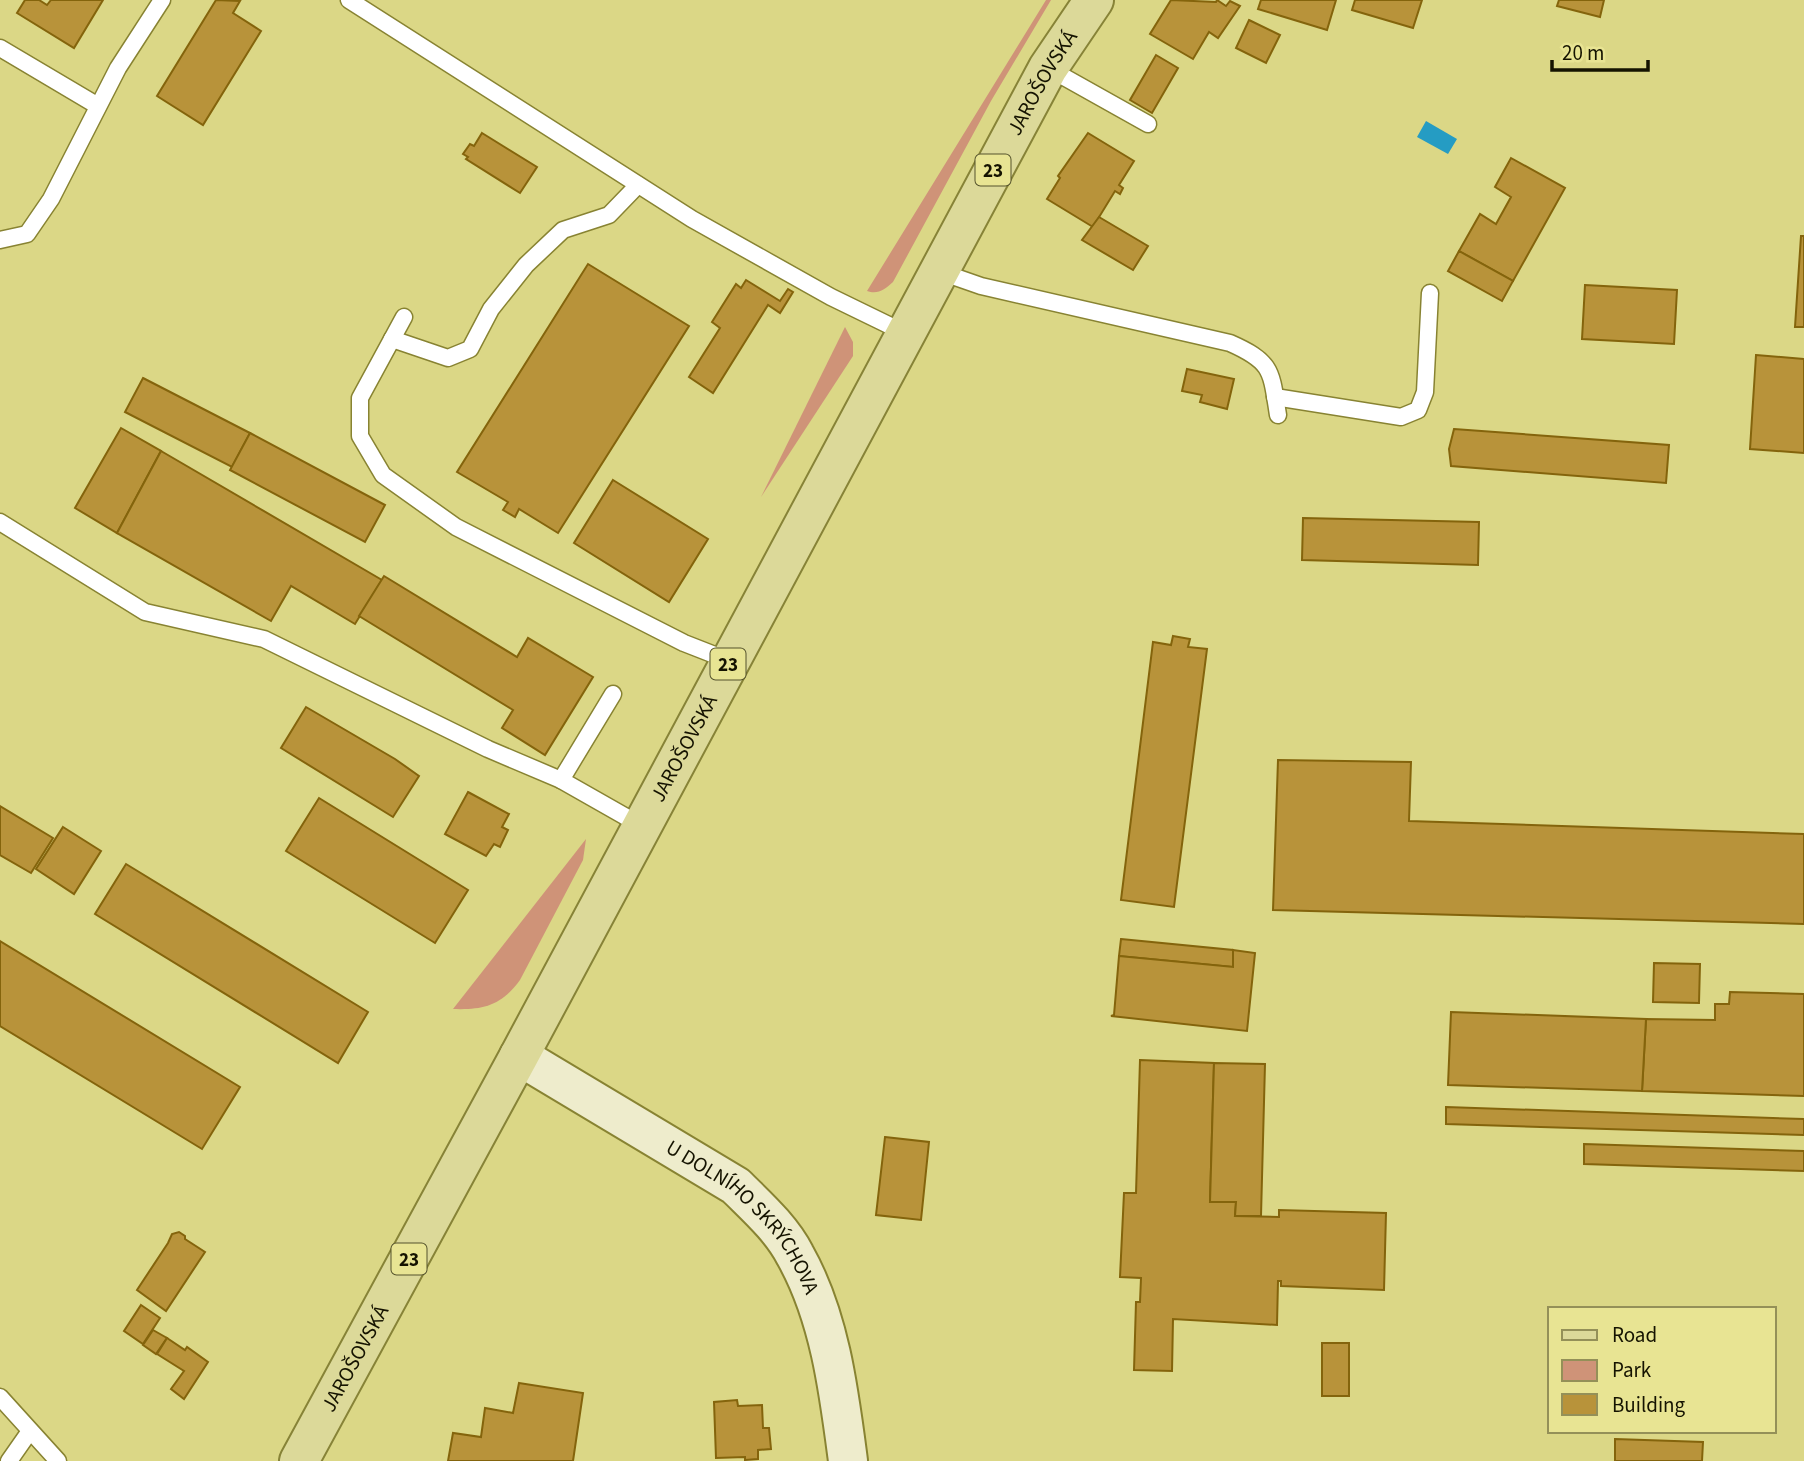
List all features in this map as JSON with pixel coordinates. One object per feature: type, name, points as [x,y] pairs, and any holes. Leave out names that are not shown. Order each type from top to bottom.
[{"type":"main road","points":[[1048,68],[1076,0]]},
{"type":"main road","name":"JAROŠOVSKÁ","points":[[299,1461],[1048,68],[1094,0]]},
{"type":"street","name":"U DOLNÍHO SKRÝCHOVA","points":[[519,1056],[736,1186],[766,1215],[795,1254],[817,1304],[838,1385],[848,1461]]},
{"type":"lane","points":[[0,240],[27,234],[51,199],[118,68],[162,0]]},
{"type":"lane","points":[[349,0],[692,219],[820,290],[905,333]]},
{"type":"lane","points":[[0,48],[98,106]]},
{"type":"lane","points":[[1048,68],[1147,124]]},
{"type":"lane","points":[[392,339],[448,358],[470,349],[491,309],[526,265],[563,230],[609,215],[638,185]]},
{"type":"lane","points":[[938,271],[981,286],[1230,343],[1265,362],[1272,381],[1278,415]]},
{"type":"lane","points":[[1275,397],[1401,417],[1418,410],[1425,392],[1430,293]]},
{"type":"lane","points":[[404,317],[360,398],[360,436],[383,475],[456,527],[684,643],[730,662]]},
{"type":"lane","points":[[0,522],[145,612],[264,639],[488,749],[561,780],[642,826]]},
{"type":"lane","points":[[561,780],[613,694]]},
{"type":"lane","points":[[0,1397],[58,1461]]},
{"type":"lane","points":[[9,1461],[30,1431]]},
{"type":"green space","points":[[1046,0],[1051,0],[991,101],[893,282],[878,292],[867,291]]},
{"type":"green space","points":[[845,327],[853,342],[853,356],[761,497]]},
{"type":"green space","points":[[586,839],[583,860],[513,989],[491,1005],[453,1009]]},
{"type":"water","points":[[1426,121],[1457,139],[1448,154],[1417,137]]},
{"type":"building","points":[[25,0],[39,0],[47,5],[51,0],[103,0],[74,48],[17,13]]},
{"type":"building","points":[[216,0],[240,1],[233,13],[261,31],[203,125],[157,96]]},
{"type":"building","points":[[1171,0],[1217,0],[1226,6],[1230,1],[1240,6],[1218,38],[1209,32],[1193,59],[1150,34]]},
{"type":"building","points":[[1261,0],[1336,0],[1327,30],[1258,9]]},
{"type":"building","points":[[1355,0],[1422,0],[1413,28],[1352,10]]},
{"type":"building","points":[[1559,0],[1604,0],[1600,17],[1557,6]]},
{"type":"building","points":[[1249,20],[1280,35],[1266,63],[1236,48]]},
{"type":"building","points":[[1156,55],[1178,68],[1152,113],[1130,100]]},
{"type":"building","points":[[482,133],[537,167],[520,193],[466,159],[468,157],[463,154],[470,144],[474,146]]},
{"type":"building","points":[[1088,133],[1134,161],[1119,185],[1123,188],[1120,194],[1115,191],[1093,227],[1047,199],[1060,178],[1058,176]]},
{"type":"building","points":[[1511,158],[1565,188],[1513,281],[1459,251],[1480,214],[1496,224],[1511,197],[1495,187]]},
{"type":"building","points":[[1099,217],[1148,246],[1133,270],[1082,240]]},
{"type":"building","points":[[1801,236],[1804,236],[1804,327],[1795,327]]},
{"type":"building","points":[[1459,251],[1513,281],[1502,301],[1448,271]]},
{"type":"building","points":[[588,264],[689,326],[558,533],[519,509],[515,517],[503,510],[508,502],[457,472]]},
{"type":"building","points":[[746,280],[780,301],[788,289],[793,292],[780,313],[768,305],[713,393],[689,377],[720,328],[712,322],[736,284],[741,288]]},
{"type":"building","points":[[1585,285],[1677,290],[1674,344],[1582,339]]},
{"type":"building","points":[[1756,355],[1804,359],[1804,453],[1750,449]]},
{"type":"building","points":[[1187,369],[1234,379],[1227,409],[1200,402],[1202,395],[1182,391]]},
{"type":"building","points":[[143,378],[250,433],[232,467],[125,412]]},
{"type":"building","points":[[121,428],[161,451],[117,533],[75,508]]},
{"type":"building","points":[[1454,429],[1669,445],[1666,483],[1451,466],[1449,449]]},
{"type":"building","points":[[250,433],[385,505],[365,542],[230,470]]},
{"type":"building","points":[[161,451],[382,580],[355,624],[291,586],[271,621],[117,533]]},
{"type":"building","points":[[613,480],[708,539],[669,602],[574,543]]},
{"type":"building","points":[[1303,518],[1479,522],[1478,565],[1302,560]]},
{"type":"building","points":[[384,576],[517,657],[528,638],[593,677],[545,755],[502,728],[513,710],[359,616]]},
{"type":"building","points":[[1173,636],[1190,639],[1188,647],[1207,649],[1174,907],[1121,900],[1153,642],[1171,645]]},
{"type":"building","points":[[306,707],[419,776],[393,817],[281,748]]},
{"type":"building","points":[[1278,760],[1411,762],[1409,821],[1804,834],[1804,924],[1273,910]]},
{"type":"building","points":[[468,792],[509,814],[502,827],[508,830],[500,847],[494,844],[486,856],[445,834]]},
{"type":"building","points":[[319,798],[468,890],[435,943],[286,851]]},
{"type":"building","points":[[0,806],[53,838],[31,873],[0,855]]},
{"type":"building","points":[[63,827],[101,851],[74,894],[36,869]]},
{"type":"building","points":[[126,864],[368,1012],[338,1063],[95,914]]},
{"type":"building","points":[[1121,939],[1233,950],[1233,967],[1119,956]]},
{"type":"building","points":[[0,941],[240,1087],[202,1149],[0,1026]]},
{"type":"building","points":[[1233,950],[1255,953],[1247,1031],[1111,1016],[1114,1015],[1119,956],[1233,967]]},
{"type":"building","points":[[1654,963],[1700,964],[1699,1003],[1653,1002]]},
{"type":"building","points":[[1730,992],[1804,994],[1804,1096],[1642,1091],[1646,1019],[1715,1020],[1715,1004],[1729,1004]]},
{"type":"building","points":[[1451,1012],[1646,1019],[1642,1091],[1448,1085]]},
{"type":"building","points":[[1140,1060],[1214,1063],[1210,1202],[1236,1202],[1235,1216],[1279,1217],[1279,1210],[1386,1213],[1384,1290],[1281,1286],[1281,1281],[1278,1281],[1277,1325],[1173,1319],[1172,1371],[1134,1370],[1136,1302],[1140,1302],[1141,1278],[1120,1277],[1124,1193],[1136,1193]]},
{"type":"building","points":[[1214,1063],[1265,1064],[1261,1216],[1235,1216],[1236,1202],[1210,1202]]},
{"type":"building","points":[[1446,1107],[1804,1119],[1804,1135],[1446,1124]]},
{"type":"building","points":[[885,1137],[929,1142],[921,1220],[876,1215]]},
{"type":"building","points":[[1584,1144],[1804,1151],[1804,1171],[1584,1164]]},
{"type":"building","points":[[179,1232],[205,1252],[166,1311],[137,1290],[172,1234]]},
{"type":"building","points":[[141,1305],[160,1318],[143,1344],[124,1331]]},
{"type":"building","points":[[153,1330],[167,1338],[156,1354],[143,1345]]},
{"type":"building","points":[[167,1338],[185,1350],[187,1347],[208,1362],[184,1399],[171,1389],[184,1371],[157,1354]]},
{"type":"building","points":[[1322,1343],[1349,1343],[1349,1396],[1322,1396]]},
{"type":"building","points":[[519,1383],[583,1393],[573,1461],[448,1461],[453,1433],[481,1437],[485,1408],[513,1413]]},
{"type":"building","points":[[737,1400],[738,1406],[762,1405],[763,1428],[769,1428],[771,1449],[758,1450],[758,1459],[716,1458],[714,1402]]},
{"type":"building","points":[[1615,1439],[1703,1442],[1702,1461],[1615,1461]]}]
